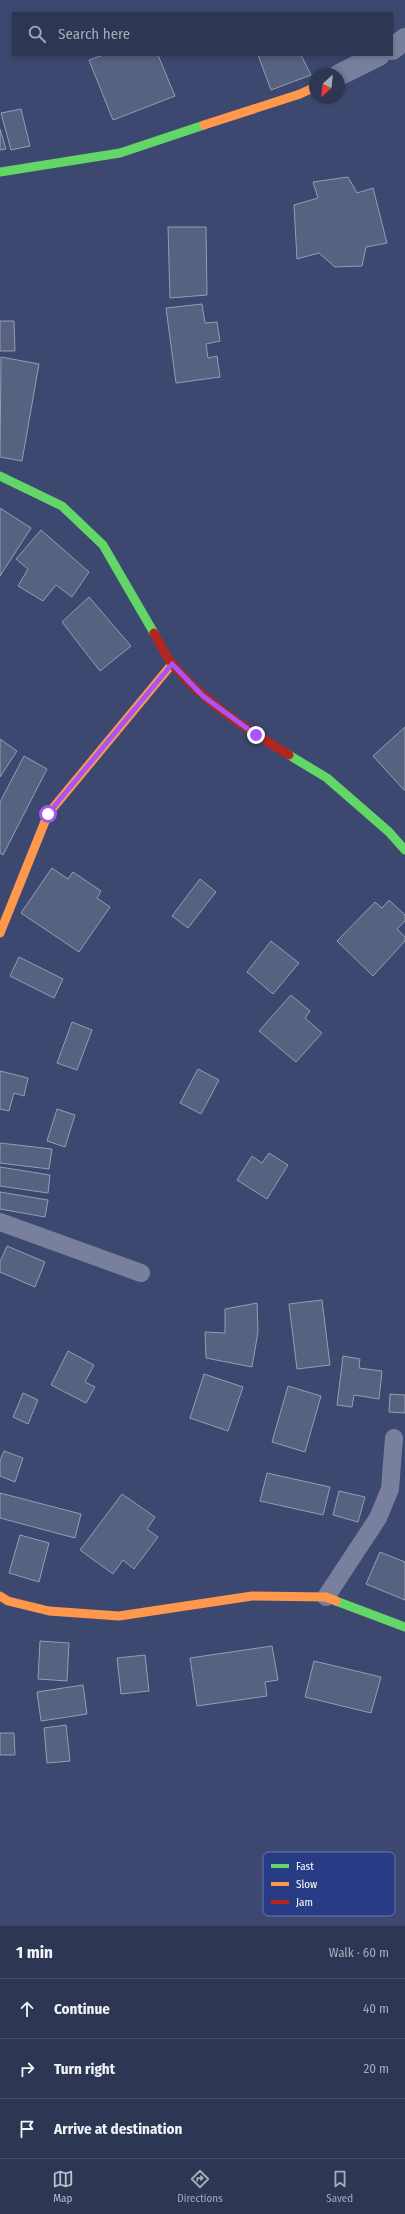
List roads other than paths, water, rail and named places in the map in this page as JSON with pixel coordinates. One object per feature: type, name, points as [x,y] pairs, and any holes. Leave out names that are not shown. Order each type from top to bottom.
[{"type":"street","points":[[393,48],[405,39]]},
{"type":"street","points":[[345,72],[377,56]]},
{"type":"street","points":[[0,172],[120,153],[309,90]]},
{"type":"street","points":[[0,476],[62,506],[103,545],[172,664],[203,696],[256,735],[327,778],[389,832],[405,850]]},
{"type":"street","points":[[0,933],[48,814],[172,664]]},
{"type":"street","points":[[0,1596],[8,1601],[49,1611],[119,1616],[252,1596],[326,1597],[405,1627]]},
{"type":"lane","points":[[0,1222],[141,1273]]},
{"type":"lane","points":[[326,1597],[378,1518],[390,1489],[394,1438]]}]
